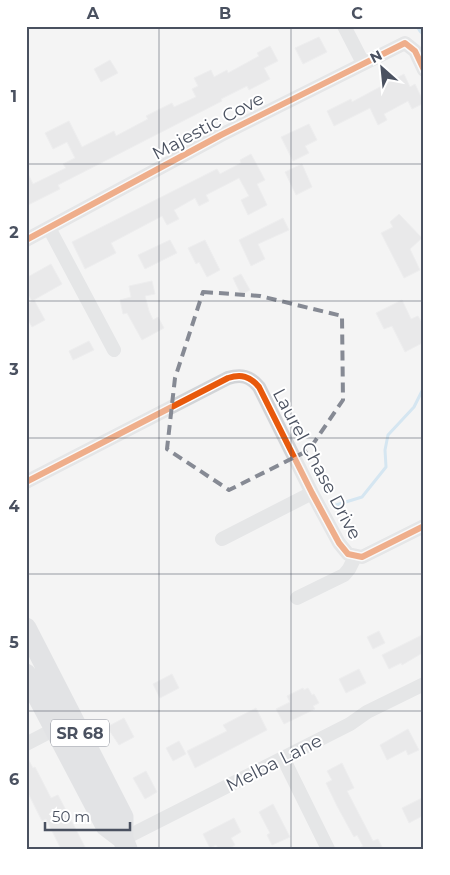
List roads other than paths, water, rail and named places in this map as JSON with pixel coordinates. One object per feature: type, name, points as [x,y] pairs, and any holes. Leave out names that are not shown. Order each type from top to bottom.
[{"type":"main road","name":"SR 68","points":[[26,628],[123,818],[125,844]]},
{"type":"main road","name":"SR 68","points":[[26,674],[106,826],[125,844]]},
{"type":"street","points":[[344,26],[363,63]]},
{"type":"street","name":"Majestic Cove","points":[[26,240],[221,135],[405,43],[415,51],[424,70]]},
{"type":"street","points":[[49,228],[114,350]]},
{"type":"street","name":"Laurel Chase Drive","points":[[26,482],[228,378],[247,376],[254,380],[259,387],[342,549],[355,557],[368,554],[424,526]]},
{"type":"street","points":[[222,539],[312,493]]},
{"type":"street","points":[[297,598],[344,574],[355,557]]},
{"type":"street","name":"Melba Lane","points":[[125,844],[282,758],[350,724],[367,712],[424,684]]},
{"type":"street","points":[[26,744],[55,729]]},
{"type":"street","points":[[282,758],[328,849]]},
{"type":"waterway","points":[[336,505],[362,497],[386,467],[385,450],[388,435],[414,407],[424,387]]}]
